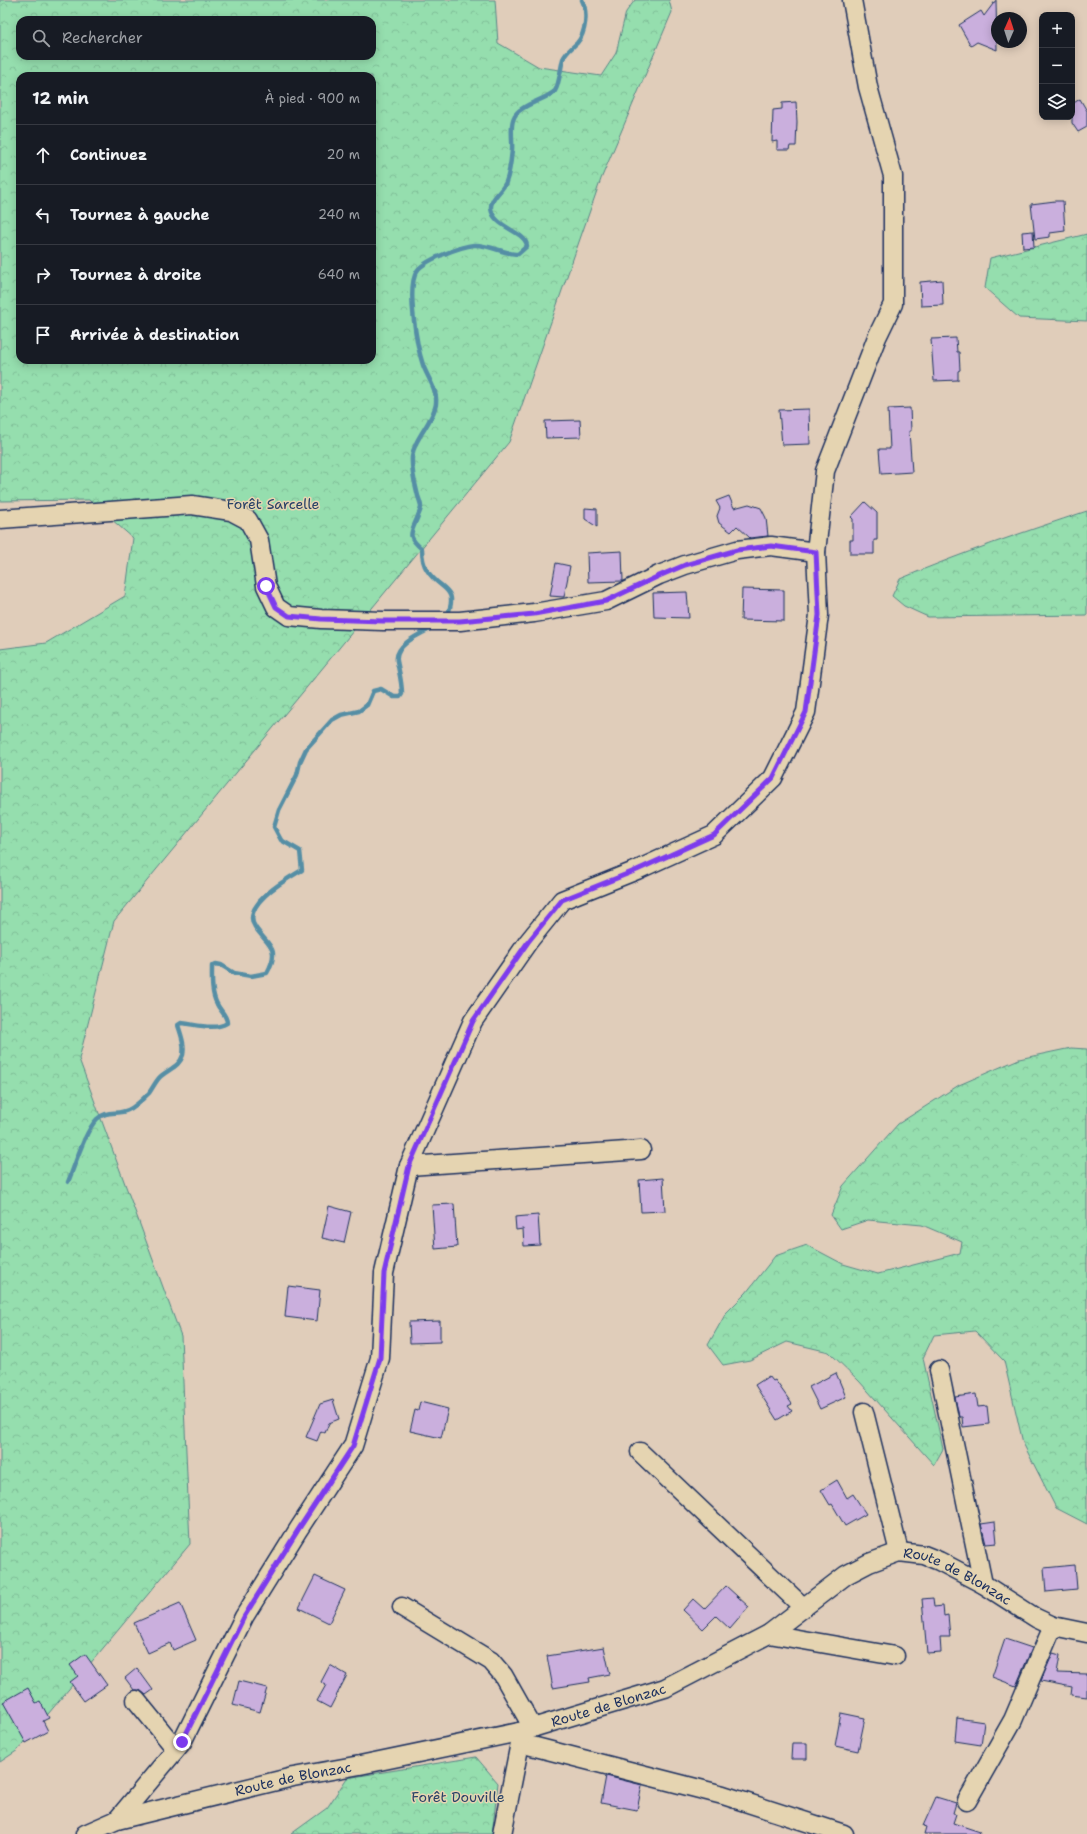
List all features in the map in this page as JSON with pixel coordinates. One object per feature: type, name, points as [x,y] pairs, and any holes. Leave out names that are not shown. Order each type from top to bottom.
[{"type":"street","points":[[117,1820],[182,1742],[244,1617],[298,1530],[353,1446],[380,1358],[384,1273],[409,1166],[473,1021],[528,942],[562,900],[637,870],[714,835],[773,778],[806,712],[819,615],[816,552],[825,471],[874,345],[893,304],[893,176],[868,87],[852,0]]},
{"type":"street","points":[[0,519],[192,505],[232,511],[248,520],[259,540],[266,586],[276,607],[289,616],[321,619],[460,621],[534,614],[606,601],[685,565],[737,550],[771,546],[816,552]]},
{"type":"street","points":[[409,1166],[641,1150]]},
{"type":"street","points":[[939,1370],[982,1584]]},
{"type":"street","points":[[864,1412],[900,1552]]},
{"type":"street","points":[[640,1452],[803,1607]]},
{"type":"street","name":"Route de Blonzac","points":[[85,1834],[117,1820],[293,1777],[524,1734],[665,1688],[769,1634],[846,1575],[869,1563],[900,1552],[924,1555],[982,1584],[1036,1618],[1053,1626],[1087,1633]]},
{"type":"street","points":[[402,1607],[491,1661],[503,1675],[524,1734],[502,1834]]},
{"type":"street","points":[[967,1801],[1013,1720],[1053,1626]]},
{"type":"street","points":[[769,1634],[895,1656]]},
{"type":"street","points":[[136,1700],[176,1749]]},
{"type":"street","points":[[524,1734],[844,1834]]},
{"type":"green space","name":"Forêt Sarcelle","points":[[0,0],[495,0],[498,43],[539,67],[601,76],[616,53],[626,12],[635,0],[669,0],[672,12],[601,179],[509,442],[114,921],[79,1059],[181,1336],[190,1544],[18,1750],[0,1762],[0,649],[46,643],[125,596],[133,538],[89,500],[0,501]]},
{"type":"green space","points":[[1087,234],[1087,321],[1019,318],[985,288],[990,258]]},
{"type":"green space","points":[[1087,511],[1087,615],[928,617],[904,606],[892,596],[900,579],[969,552]]},
{"type":"green space","points":[[1071,1048],[1087,1049],[1087,1524],[1056,1508],[1023,1443],[1004,1361],[975,1331],[934,1335],[923,1358],[943,1449],[934,1465],[859,1381],[829,1352],[787,1342],[750,1360],[723,1365],[708,1345],[726,1313],[746,1293],[775,1256],[807,1245],[843,1264],[878,1274],[960,1253],[962,1242],[922,1225],[868,1220],[841,1229],[831,1215],[843,1186],[898,1124],[959,1085],[1019,1059]]},
{"type":"green space","name":"Forêt Douville","points":[[476,1757],[498,1783],[492,1834],[291,1834],[327,1808],[347,1778]]},
{"type":"building","points":[[996,0],[996,12],[991,12],[991,48],[977,42],[971,46],[959,25],[981,11],[984,16]]},
{"type":"building","points":[[1080,99],[1087,111],[1087,127],[1078,132],[1072,123],[1072,120],[1075,120],[1075,102]]},
{"type":"building","points":[[796,102],[796,146],[790,146],[789,150],[777,150],[777,141],[772,142],[773,110],[782,109],[782,103]]},
{"type":"building","points":[[1063,201],[1065,231],[1050,233],[1050,237],[1035,239],[1031,204]]},
{"type":"building","points":[[1033,231],[1034,247],[1023,248],[1022,232]]},
{"type":"building","points":[[942,280],[943,305],[921,306],[920,282]]},
{"type":"building","points":[[956,338],[957,352],[959,352],[960,370],[958,371],[958,380],[934,381],[931,339]]},
{"type":"building","points":[[910,408],[911,431],[909,431],[912,472],[881,474],[879,449],[890,449],[888,409]]},
{"type":"building","points":[[809,409],[810,444],[782,445],[779,410]]},
{"type":"building","points":[[580,420],[581,437],[546,438],[545,421]]},
{"type":"building","points":[[729,496],[734,508],[749,504],[761,508],[766,518],[768,536],[750,538],[737,526],[731,532],[719,523],[717,516],[720,508],[716,501]]},
{"type":"building","points":[[865,502],[877,513],[877,540],[874,540],[874,554],[850,554],[850,540],[853,540],[853,519],[851,517]]},
{"type":"building","points":[[585,508],[597,509],[597,527],[585,519]]},
{"type":"building","points":[[622,551],[623,581],[588,582],[587,553]]},
{"type":"building","points":[[556,563],[570,566],[564,597],[550,596]]},
{"type":"building","points":[[742,589],[784,590],[784,621],[741,620]]},
{"type":"building","points":[[687,592],[689,618],[654,617],[653,593]]},
{"type":"building","points":[[663,1178],[665,1211],[641,1212],[639,1180]]},
{"type":"building","points":[[454,1204],[457,1247],[435,1249],[432,1205]]},
{"type":"building","points":[[329,1206],[351,1212],[344,1243],[322,1238]]},
{"type":"building","points":[[538,1215],[540,1245],[524,1246],[523,1229],[516,1230],[515,1217]]},
{"type":"building","points":[[288,1286],[320,1290],[317,1321],[285,1317]]},
{"type":"building","points":[[440,1321],[440,1342],[410,1343],[409,1322]]},
{"type":"building","points":[[836,1373],[846,1397],[820,1409],[809,1387]]},
{"type":"building","points":[[769,1376],[773,1381],[775,1380],[792,1404],[788,1406],[792,1411],[777,1420],[755,1385]]},
{"type":"building","points":[[976,1394],[978,1407],[987,1406],[989,1424],[963,1427],[962,1417],[959,1417],[955,1397]]},
{"type":"building","points":[[333,1400],[339,1419],[329,1423],[325,1433],[321,1431],[317,1441],[306,1437],[320,1404]]},
{"type":"building","points":[[420,1402],[448,1409],[441,1438],[410,1431],[415,1410],[418,1411]]},
{"type":"building","points":[[837,1480],[847,1498],[853,1494],[866,1514],[845,1526],[832,1504],[830,1505],[821,1490]]},
{"type":"building","points":[[995,1522],[997,1543],[986,1544],[981,1524]]},
{"type":"building","points":[[1075,1565],[1077,1589],[1046,1592],[1044,1568]]},
{"type":"building","points":[[315,1576],[345,1590],[329,1623],[299,1608]]},
{"type":"building","points":[[726,1586],[749,1607],[730,1629],[716,1616],[703,1629],[683,1610],[693,1599],[704,1609]]},
{"type":"building","points":[[933,1598],[934,1607],[943,1606],[944,1616],[948,1615],[950,1637],[940,1637],[941,1652],[927,1653],[922,1599]]},
{"type":"building","points":[[180,1603],[196,1640],[173,1650],[170,1643],[148,1653],[134,1623]]},
{"type":"building","points":[[1005,1639],[1032,1648],[1016,1686],[992,1677]]},
{"type":"building","points":[[604,1647],[610,1674],[589,1678],[590,1682],[553,1688],[547,1656]]},
{"type":"building","points":[[1053,1653],[1060,1655],[1057,1673],[1087,1674],[1087,1697],[1071,1695],[1072,1687],[1041,1681]]},
{"type":"building","points":[[85,1654],[107,1685],[84,1701],[70,1682],[78,1676],[70,1665]]},
{"type":"building","points":[[330,1665],[347,1675],[330,1708],[317,1701],[326,1685],[321,1682]]},
{"type":"building","points":[[137,1668],[153,1690],[146,1695],[140,1690],[134,1690],[125,1678]]},
{"type":"building","points":[[239,1681],[267,1688],[260,1712],[233,1705]]},
{"type":"building","points":[[28,1688],[36,1703],[40,1701],[49,1718],[43,1721],[48,1731],[26,1743],[3,1702]]},
{"type":"building","points":[[841,1713],[865,1718],[858,1751],[835,1746]]},
{"type":"building","points":[[957,1718],[984,1722],[981,1745],[955,1741]]},
{"type":"building","points":[[792,1743],[807,1743],[807,1759],[791,1759]]},
{"type":"building","points":[[606,1776],[642,1785],[637,1810],[601,1803]]},
{"type":"building","points":[[936,1797],[956,1803],[953,1813],[956,1814],[953,1823],[980,1832],[979,1834],[924,1834],[926,1827],[923,1826]]},
{"type":"waterway","points":[[447,616],[451,599],[450,594],[432,577],[427,570],[423,560],[422,549],[411,534],[421,507],[412,467],[413,450],[433,414],[436,402],[435,391],[423,365],[418,345],[412,303],[414,279],[417,271],[427,262],[461,248],[479,245],[518,254],[527,246],[521,237],[497,220],[493,215],[491,204],[506,182],[512,150],[512,126],[516,114],[524,107],[546,97],[555,91],[559,81],[563,59],[567,52],[580,39],[585,22],[585,10],[582,0]]},
{"type":"waterway","points":[[68,1182],[84,1140],[97,1119],[104,1114],[128,1110],[139,1103],[149,1093],[159,1078],[182,1059],[183,1047],[178,1025],[181,1023],[217,1027],[227,1023],[226,1018],[215,1000],[212,985],[212,966],[216,964],[221,965],[234,973],[251,976],[267,973],[273,958],[273,952],[271,947],[255,927],[252,919],[254,910],[267,894],[302,870],[300,851],[281,840],[274,827],[279,810],[297,775],[300,762],[306,749],[332,720],[341,715],[359,711],[367,705],[373,691],[381,689],[394,697],[400,697],[402,690],[397,655],[404,644],[434,627]]},
{"type":"route","points":[[182,1742],[244,1617],[298,1530],[353,1446],[380,1358],[384,1273],[409,1166],[473,1021],[528,942],[562,900],[637,870],[714,835],[773,778],[806,712],[819,615],[816,552],[771,546],[737,550],[685,565],[606,601],[534,614],[460,621],[383,621],[321,619],[289,616],[276,607],[266,586]]}]
